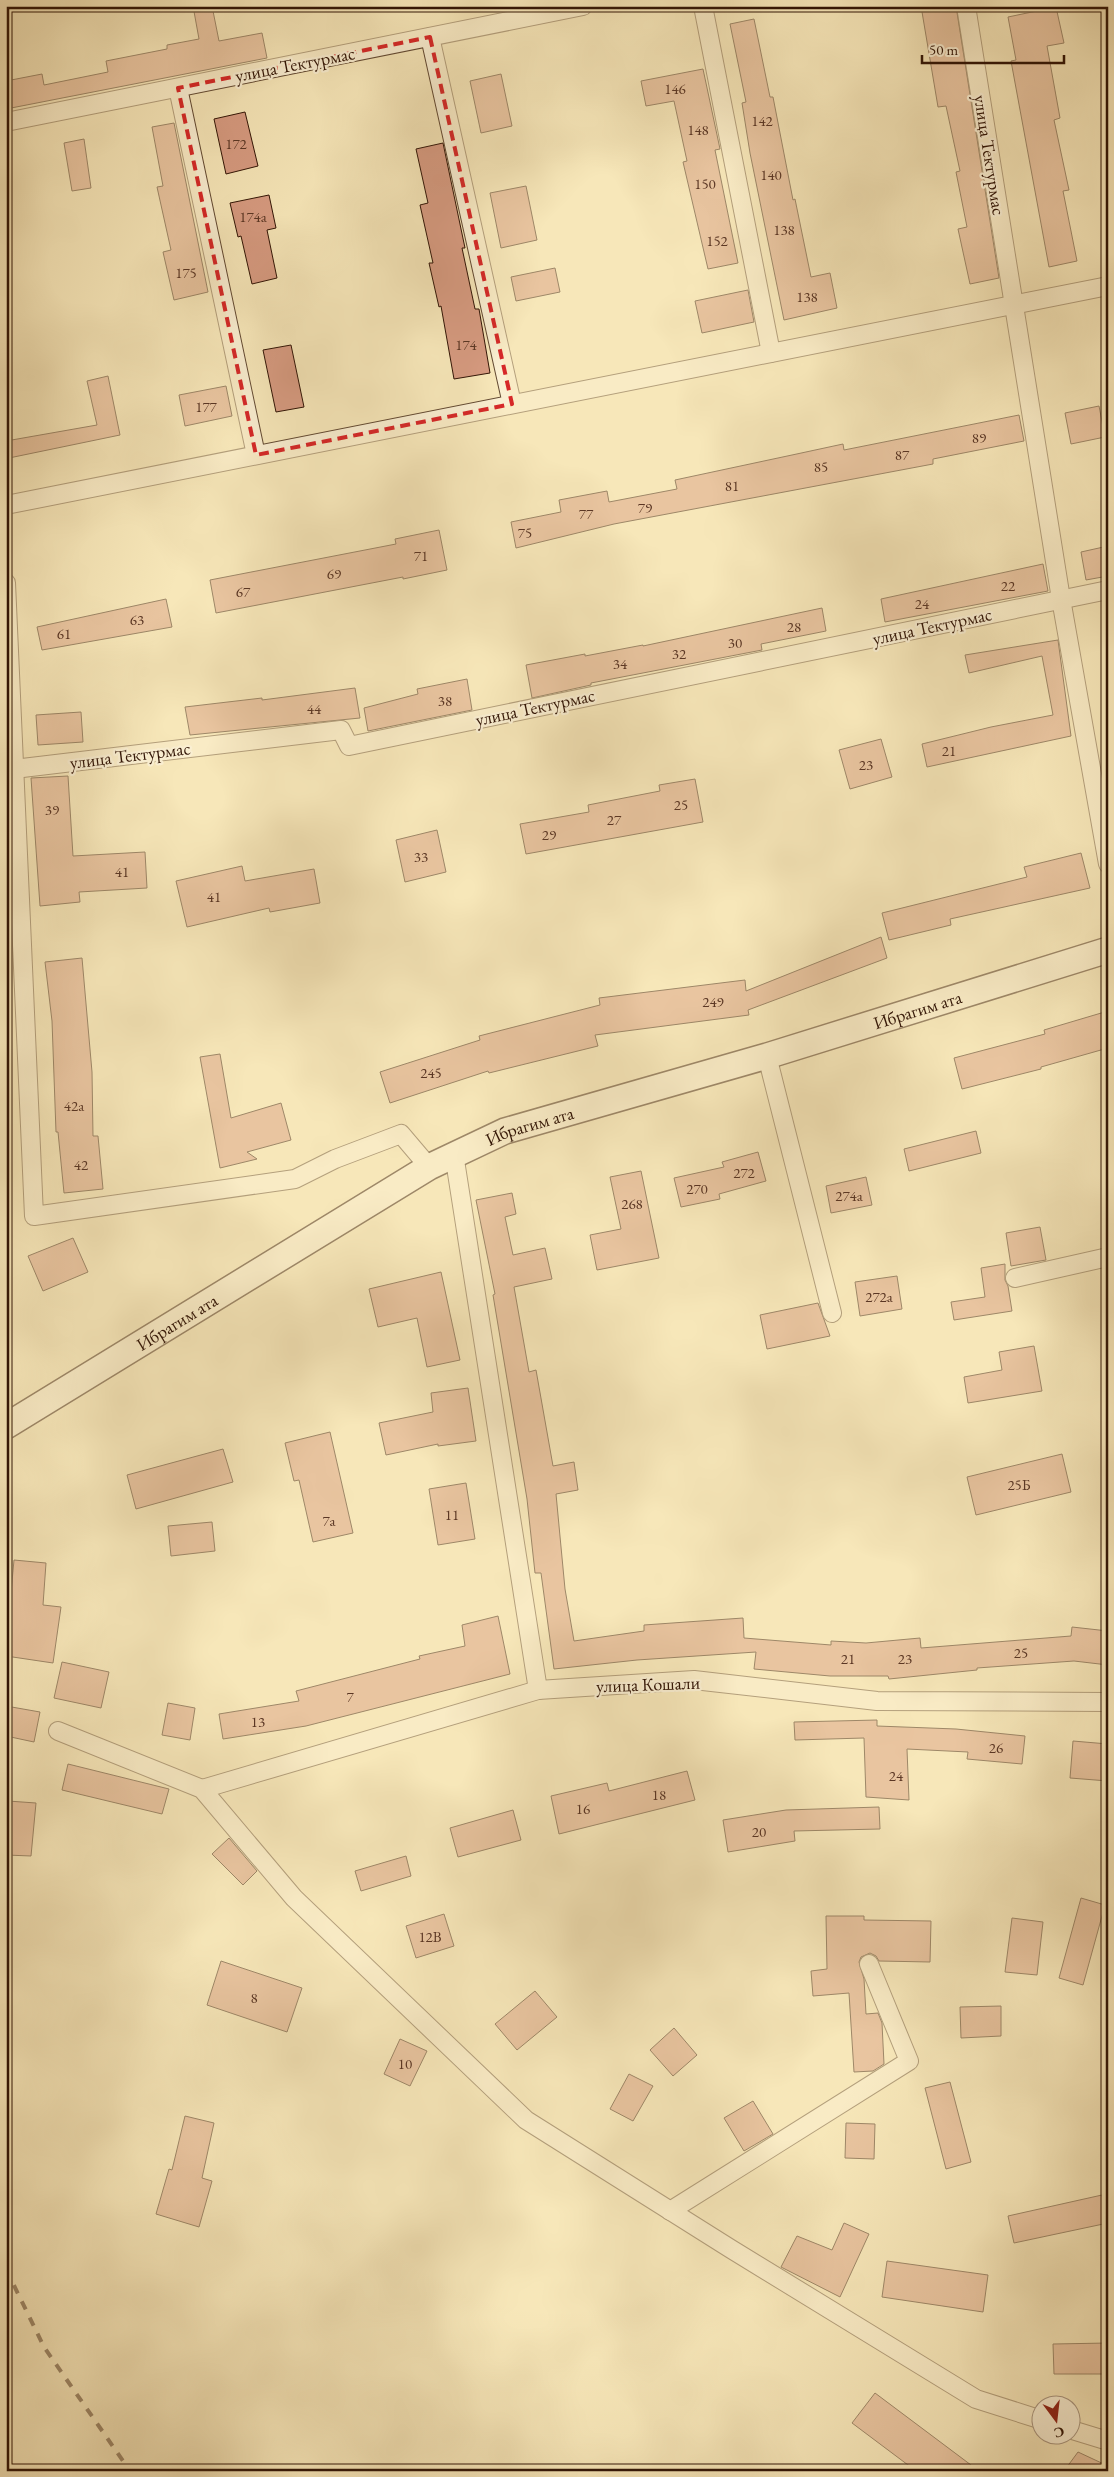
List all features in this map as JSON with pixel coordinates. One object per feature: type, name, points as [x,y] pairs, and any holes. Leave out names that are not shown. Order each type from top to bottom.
[{"type":"street","name":"улица Тектурмас","points":[[6,122],[583,6]]},
{"type":"street","points":[[703,6],[771,353]]},
{"type":"street","name":"улица Тектурмас","points":[[966,6],[1061,599],[1108,864]]},
{"type":"street","points":[[430,37],[512,404]]},
{"type":"street","points":[[178,88],[256,455]]},
{"type":"street","points":[[6,504],[1108,286]]},
{"type":"street","points":[[6,583],[34,1216],[296,1179],[335,1159],[400,1134],[429,1167]]},
{"type":"street","name":"улица Тектурмас","points":[[14,769],[341,730],[349,746],[1108,590]]},
{"type":"street","name":"Ибрагим ата","points":[[6,1426],[429,1167],[506,1131],[767,1056],[1108,950]]},
{"type":"street","points":[[767,1056],[832,1314]]},
{"type":"street","points":[[454,1154],[538,1690]]},
{"type":"street","points":[[1015,1278],[1108,1257]]},
{"type":"street","name":"улица Кошали","points":[[202,1789],[538,1690],[694,1680],[877,1701],[1108,1702]]},
{"type":"street","points":[[58,1731],[202,1789],[294,1898],[526,2120],[976,2399],[1032,2417]]},
{"type":"street","points":[[670,2211],[909,2060],[869,1964]]},
{"type":"street","points":[[1082,2433],[1108,2442]]},
{"type":"highlighted area","points":[[430,37],[512,404],[256,455],[178,88]]},
{"type":"building","points":[[193,6],[212,6],[219,41],[262,33],[267,58],[6,109],[6,81],[42,74],[44,85],[108,72],[106,61],[167,49],[167,45],[199,39]]},
{"type":"building","points":[[921,6],[956,6],[999,278],[970,284],[958,229],[967,227],[956,172],[960,171],[946,106],[938,107]]},
{"type":"building","points":[[1056,7],[1064,43],[1047,46],[1060,118],[1054,120],[1069,190],[1063,191],[1077,261],[1049,267],[1011,61],[1016,60],[1008,17]]},
{"type":"building","points":[[754,19],[770,97],[773,97],[793,200],[795,199],[811,277],[830,273],[837,308],[784,320],[750,153],[742,103],[746,102],[730,24]]},
{"type":"building","points":[[703,69],[720,149],[715,150],[738,263],[708,269],[683,162],[687,161],[674,101],[646,106],[641,81]]},
{"type":"building","points":[[501,74],[512,126],[481,133],[470,81]]},
{"type":"building","points":[[245,112],[258,166],[226,174],[214,119]]},
{"type":"building","points":[[174,123],[208,292],[174,300],[163,252],[171,250],[157,187],[163,186],[152,127]]},
{"type":"building","points":[[84,139],[91,188],[72,191],[64,143]]},
{"type":"building","points":[[443,143],[465,248],[462,248],[475,309],[479,309],[490,373],[454,379],[441,306],[439,307],[429,263],[433,263],[420,205],[428,203],[416,149]]},
{"type":"building","points":[[526,186],[537,240],[501,248],[490,193]]},
{"type":"building","points":[[269,195],[276,228],[267,230],[277,278],[252,284],[241,236],[238,237],[230,203]]},
{"type":"building","points":[[555,268],[560,292],[516,301],[511,277]]},
{"type":"building","points":[[748,290],[754,322],[702,333],[695,301]]},
{"type":"building","points":[[291,345],[304,407],[276,412],[263,350]]},
{"type":"building","points":[[108,376],[120,435],[9,458],[6,441],[97,425],[87,381]]},
{"type":"building","points":[[226,386],[232,416],[185,426],[179,395]]},
{"type":"building","points":[[1099,406],[1105,437],[1071,444],[1065,413]]},
{"type":"building","points":[[1019,415],[1024,441],[933,459],[933,464],[614,524],[516,548],[511,522],[561,512],[559,500],[607,491],[609,502],[677,489],[675,480],[843,444],[844,450]]},
{"type":"building","points":[[439,530],[447,570],[216,613],[210,580],[396,544],[395,539]]},
{"type":"building","points":[[1108,546],[1108,576],[1086,580],[1081,552]]},
{"type":"building","points":[[1043,564],[1048,591],[885,622],[881,599]]},
{"type":"building","points":[[166,599],[172,627],[42,650],[37,627]]},
{"type":"building","points":[[822,608],[826,631],[761,644],[762,650],[591,683],[591,685],[532,698],[526,665],[643,646]]},
{"type":"building","points":[[1058,640],[1071,736],[927,767],[922,744],[991,727],[1053,715],[1042,656],[969,673],[965,655]]},
{"type":"building","points":[[467,679],[472,710],[368,731],[364,708],[418,694],[417,689]]},
{"type":"building","points":[[355,688],[360,718],[190,735],[185,707],[262,698],[262,700]]},
{"type":"building","points":[[81,712],[83,742],[38,745],[36,715]]},
{"type":"building","points":[[881,739],[892,777],[850,789],[839,750]]},
{"type":"building","points":[[68,776],[73,856],[145,852],[147,888],[79,892],[80,902],[40,906],[31,778]]},
{"type":"building","points":[[695,779],[703,822],[526,854],[520,824],[589,812],[588,805],[660,791],[659,785]]},
{"type":"building","points":[[437,830],[446,872],[405,882],[396,840]]},
{"type":"building","points":[[1081,853],[1090,888],[950,919],[951,925],[889,940],[882,913],[1027,877],[1024,867]]},
{"type":"building","points":[[242,866],[245,881],[314,869],[320,903],[270,912],[269,908],[187,927],[176,881]]},
{"type":"building","points":[[881,937],[887,958],[748,1010],[749,1015],[595,1035],[598,1046],[489,1073],[488,1071],[390,1103],[380,1072],[480,1040],[479,1036],[600,1005],[599,998],[745,980],[746,991]]},
{"type":"building","points":[[82,958],[92,1072],[93,1136],[98,1136],[103,1189],[64,1193],[58,1132],[56,1132],[52,1021],[45,962]]},
{"type":"building","points":[[1108,1011],[1108,1048],[1041,1067],[1041,1069],[962,1089],[954,1058],[1045,1034],[1044,1030]]},
{"type":"building","points":[[220,1054],[231,1118],[281,1103],[291,1140],[247,1152],[257,1159],[220,1168],[200,1057]]},
{"type":"building","points":[[976,1131],[981,1153],[909,1171],[904,1149]]},
{"type":"building","points":[[758,1152],[766,1181],[719,1194],[720,1199],[681,1207],[674,1178],[724,1167],[722,1162]]},
{"type":"building","points":[[641,1171],[659,1258],[597,1270],[590,1235],[621,1229],[610,1177]]},
{"type":"building","points":[[866,1177],[872,1205],[831,1213],[826,1186]]},
{"type":"building","points":[[512,1193],[516,1214],[505,1217],[513,1255],[545,1248],[552,1279],[514,1287],[529,1372],[536,1370],[553,1466],[574,1462],[578,1490],[556,1494],[565,1589],[574,1641],[644,1631],[644,1625],[743,1618],[744,1638],[831,1645],[831,1641],[866,1643],[920,1638],[921,1648],[1071,1636],[1072,1627],[1108,1631],[1108,1665],[1074,1661],[977,1668],[977,1670],[889,1679],[888,1676],[830,1676],[754,1669],[756,1652],[637,1660],[554,1669],[541,1573],[535,1573],[527,1499],[493,1295],[495,1294],[476,1200]]},
{"type":"building","points":[[1040,1227],[1046,1260],[1011,1266],[1006,1233]]},
{"type":"building","points":[[73,1238],[88,1272],[43,1291],[28,1256]]},
{"type":"building","points":[[1005,1264],[1005,1280],[1008,1286],[1012,1311],[954,1320],[951,1302],[985,1297],[981,1268]]},
{"type":"building","points":[[441,1272],[460,1360],[427,1367],[417,1318],[378,1327],[369,1289]]},
{"type":"building","points":[[897,1276],[902,1309],[860,1316],[855,1282]]},
{"type":"building","points":[[818,1303],[830,1336],[767,1349],[760,1315]]},
{"type":"building","points":[[1034,1346],[1042,1391],[968,1403],[964,1377],[1002,1370],[999,1352]]},
{"type":"building","points":[[468,1388],[476,1441],[438,1446],[438,1444],[386,1455],[379,1423],[433,1412],[431,1393]]},
{"type":"building","points":[[330,1432],[353,1533],[313,1542],[299,1480],[294,1481],[285,1443]]},
{"type":"building","points":[[223,1449],[233,1482],[136,1509],[127,1475]]},
{"type":"building","points":[[1062,1454],[1071,1492],[976,1515],[967,1477]]},
{"type":"building","points":[[466,1483],[475,1539],[438,1545],[429,1489]]},
{"type":"building","points":[[212,1522],[215,1551],[171,1556],[168,1526]]},
{"type":"building","points":[[14,1560],[46,1563],[43,1605],[61,1607],[53,1663],[6,1656],[6,1603],[10,1603]]},
{"type":"building","points":[[498,1616],[510,1674],[306,1726],[223,1739],[219,1714],[299,1701],[296,1691],[420,1659],[419,1656],[465,1646],[462,1625]]},
{"type":"building","points":[[62,1662],[109,1672],[101,1708],[54,1698]]},
{"type":"building","points":[[168,1703],[195,1708],[190,1740],[162,1735]]},
{"type":"building","points":[[6,1706],[40,1712],[34,1742],[6,1736]]},
{"type":"building","points":[[877,1720],[877,1726],[956,1729],[1025,1736],[1022,1764],[967,1759],[968,1752],[907,1749],[909,1800],[866,1797],[864,1738],[795,1740],[794,1722]]},
{"type":"building","points":[[1073,1741],[1108,1744],[1108,1781],[1070,1778]]},
{"type":"building","points":[[68,1764],[169,1789],[162,1814],[62,1790]]},
{"type":"building","points":[[687,1771],[695,1800],[559,1834],[551,1796],[607,1783],[609,1791]]},
{"type":"building","points":[[8,1801],[36,1803],[31,1856],[6,1855]]},
{"type":"building","points":[[879,1807],[880,1829],[794,1831],[795,1841],[728,1852],[723,1820],[786,1810]]},
{"type":"building","points":[[513,1810],[521,1840],[458,1857],[450,1828]]},
{"type":"building","points":[[229,1838],[257,1871],[243,1885],[212,1854]]},
{"type":"building","points":[[406,1856],[411,1876],[361,1891],[355,1871]]},
{"type":"building","points":[[1081,1898],[1105,1905],[1083,1985],[1059,1978]]},
{"type":"building","points":[[444,1914],[454,1946],[416,1958],[406,1926]]},
{"type":"building","points":[[826,1916],[864,1916],[864,1920],[931,1921],[930,1962],[879,1961],[876,1956],[870,1953],[861,1957],[859,1962],[864,1979],[866,2014],[878,2013],[882,2023],[884,2064],[873,2071],[854,2072],[849,1993],[813,1996],[811,1971],[827,1969]]},
{"type":"building","points":[[1012,1918],[1043,1922],[1037,1975],[1005,1972]]},
{"type":"building","points":[[221,1961],[302,1988],[287,2032],[207,2005]]},
{"type":"building","points":[[535,1991],[557,2017],[517,2050],[495,2024]]},
{"type":"building","points":[[1001,2006],[1001,2036],[961,2038],[960,2007]]},
{"type":"building","points":[[674,2028],[697,2055],[673,2076],[650,2050]]},
{"type":"building","points":[[400,2039],[427,2051],[410,2086],[384,2074]]},
{"type":"building","points":[[629,2074],[653,2086],[633,2121],[610,2109]]},
{"type":"building","points":[[950,2082],[971,2162],[946,2169],[925,2088]]},
{"type":"building","points":[[753,2101],[773,2134],[744,2151],[724,2118]]},
{"type":"building","points":[[185,2116],[214,2123],[202,2178],[212,2181],[199,2227],[156,2214],[169,2169],[172,2170]]},
{"type":"building","points":[[846,2123],[875,2124],[874,2159],[845,2158]]},
{"type":"building","points":[[1102,2195],[1108,2223],[1014,2243],[1008,2216]]},
{"type":"building","points":[[844,2223],[869,2234],[840,2297],[781,2267],[797,2236],[832,2250]]},
{"type":"building","points":[[887,2261],[988,2275],[983,2312],[882,2297]]},
{"type":"building","points":[[1108,2343],[1108,2374],[1054,2374],[1053,2344]]},
{"type":"building","points":[[875,2393],[979,2471],[916,2471],[852,2423]]},
{"type":"building","points":[[1078,2452],[1108,2466],[1108,2471],[1064,2471]]},
{"type":"railway","points":[[6,2269],[44,2347],[130,2471]]}]
